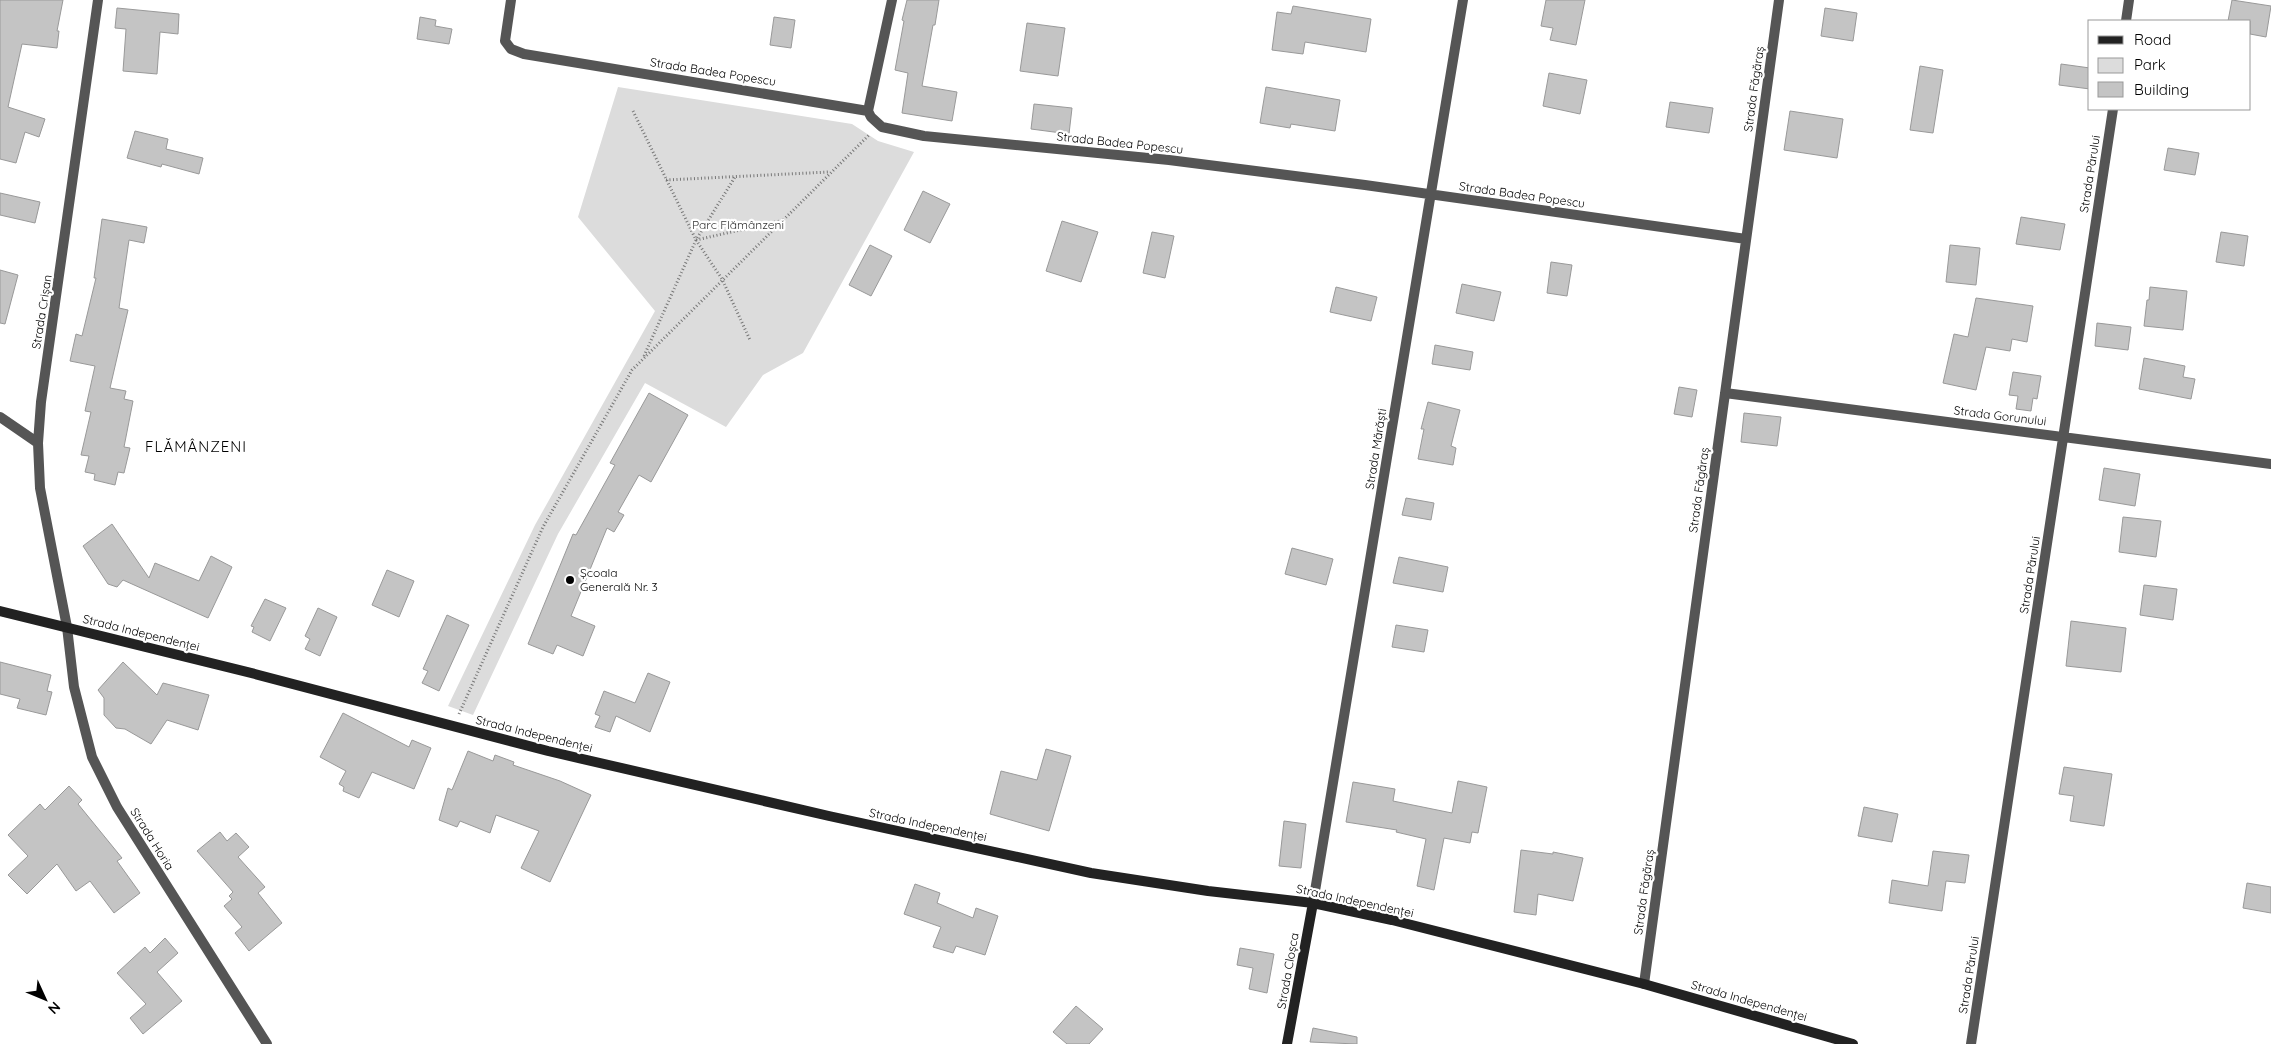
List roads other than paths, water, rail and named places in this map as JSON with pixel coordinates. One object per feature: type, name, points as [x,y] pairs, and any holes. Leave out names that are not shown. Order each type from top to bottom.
[{"type":"street","name":"Strada Crișan","points":[[67,627],[40,488],[38,444],[41,402],[98,0]]},
{"type":"street","name":"Strada Badea Popescu","points":[[511,0],[505,41],[511,49],[524,54],[868,111],[870,117],[882,127],[924,136],[1169,160],[1746,239]]},
{"type":"street","points":[[868,111],[892,0]]},
{"type":"street","name":"Strada Mărăști","points":[[1313,903],[1462,0]]},
{"type":"street","name":"Strada Făgăraș","points":[[1644,984],[1779,0]]},
{"type":"street","points":[[2126,20],[2129,0]]},
{"type":"street","name":"Strada Părului","points":[[1971,1044],[2113,110]]},
{"type":"street","name":"Strada Gorunului","points":[[1725,393],[2271,464]]},
{"type":"street","points":[[0,418],[38,444]]},
{"type":"street","name":"Strada Independenței","points":[[0,611],[548,751],[829,816],[1091,873],[1208,891],[1313,903],[1392,920],[1644,984],[1853,1044]]},
{"type":"street","name":"Strada Horia","points":[[67,627],[74,687],[83,726],[102,780],[142,847],[267,1044]]},
{"type":"street","name":"Strada Cloșca","points":[[1287,1044],[1313,903]]},
{"type":"place","name":"Școala Generală Nr. 3","points":[[570,580]]},
{"type":"district","name":"FLĂMÂNZENI","points":[[196,447]]},
{"type":"park label","name":"Parc Flămânzeni","points":[[738,225]]}]
